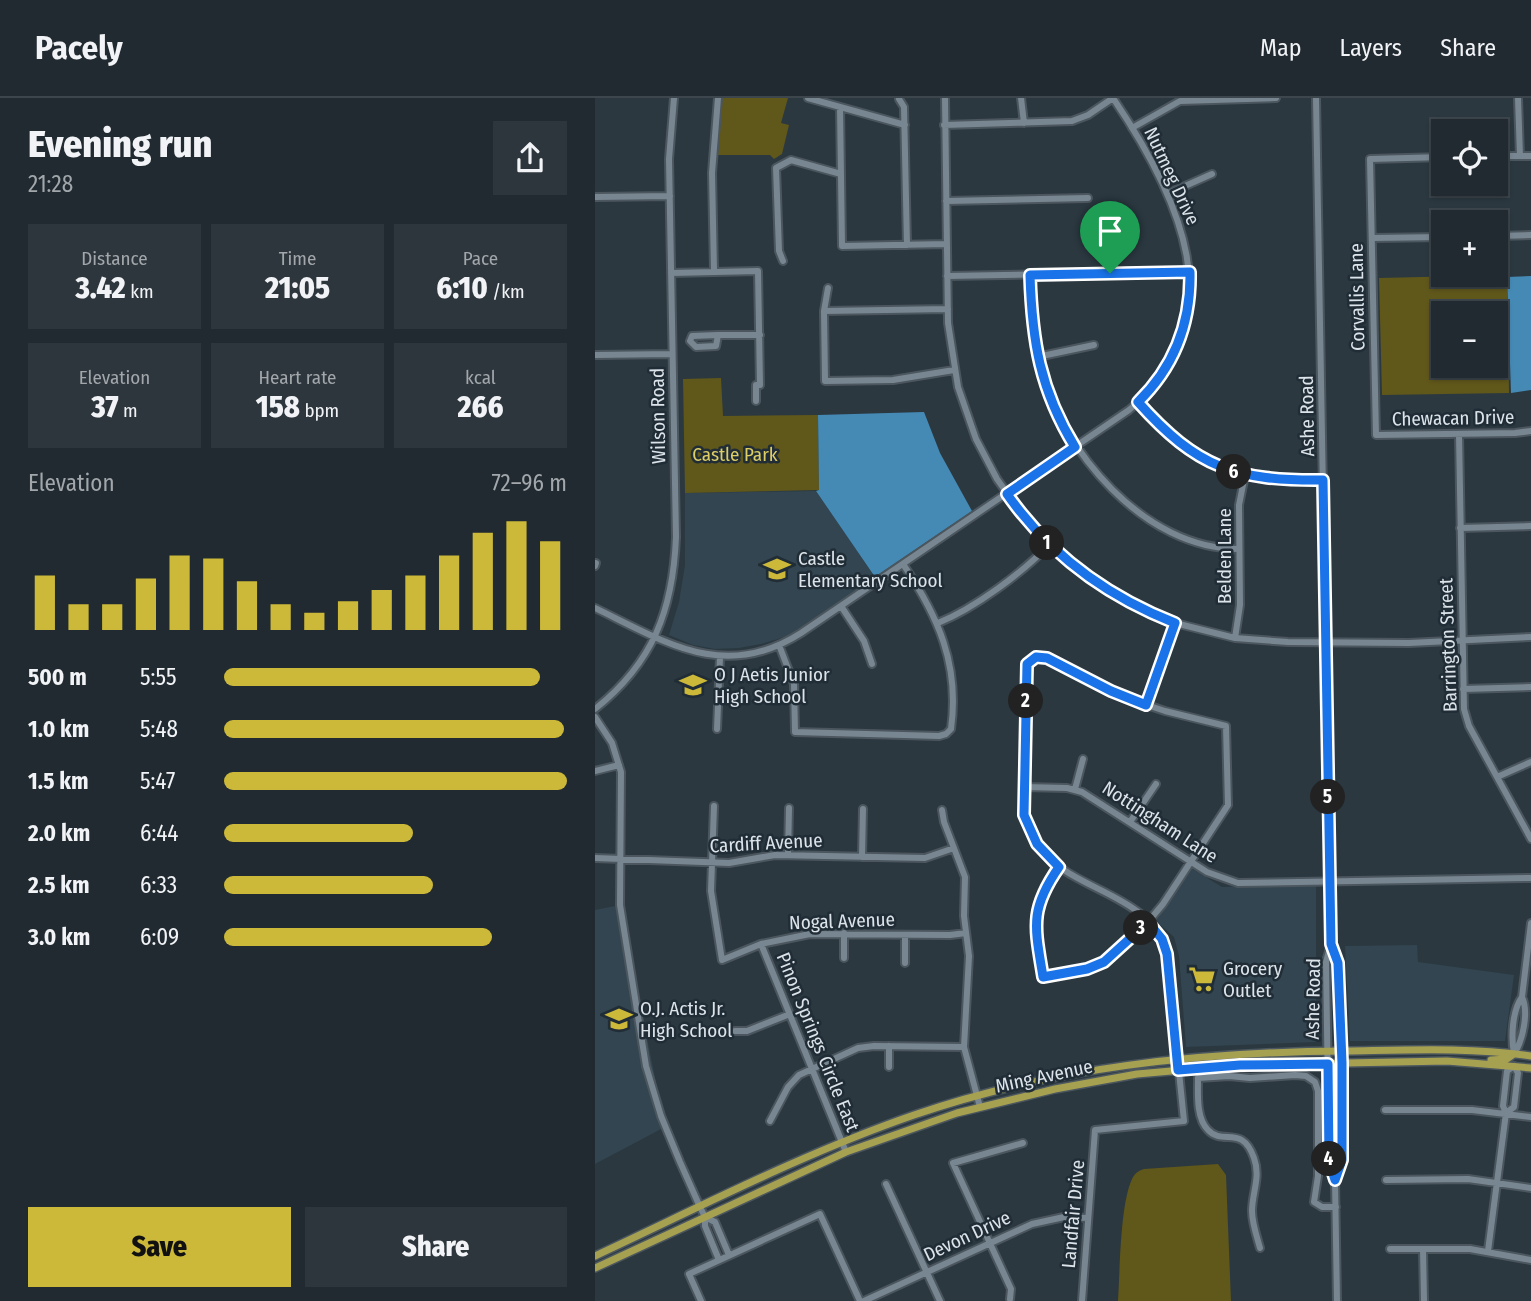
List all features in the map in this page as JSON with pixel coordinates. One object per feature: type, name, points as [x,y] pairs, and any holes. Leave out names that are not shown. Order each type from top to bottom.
[{"type":"main road","name":"Ming Avenue","points":[[595,1256],[841,1143],[916,1115],[976,1096],[1094,1070],[1177,1058],[1328,1051],[1445,1050],[1514,1054],[1531,1058]]},
{"type":"main road","points":[[1466,1062],[1507,1059],[1514,1054]]},
{"type":"main road","points":[[1514,1066],[1531,1058]]},
{"type":"main road","name":"Ming Avenue","points":[[595,1268],[846,1152],[980,1107],[1096,1081],[1240,1065],[1466,1062],[1531,1068]]},
{"type":"street","name":"Wilson Road","points":[[595,709],[629,676],[654,637],[668,604],[674,571],[676,537],[669,159],[674,98]]},
{"type":"street","points":[[713,271],[712,173],[718,98]]},
{"type":"street","points":[[808,98],[905,125]]},
{"type":"street","points":[[945,98],[948,309],[954,370],[976,439],[1007,494],[1049,545],[1111,593],[1142,609],[1175,623],[1235,638],[1278,642],[1409,643],[1531,637]]},
{"type":"street","points":[[1021,98],[1024,123]]},
{"type":"street","points":[[944,125],[1072,121],[1088,115],[1113,98]]},
{"type":"street","name":"Nutmeg Drive","points":[[595,608],[683,650],[720,657],[745,655],[779,645],[1007,494],[1138,402],[1165,371],[1178,344],[1189,302],[1190,272],[1186,243],[1167,194],[1113,98]]},
{"type":"street","points":[[1132,128],[1180,101],[1276,98]]},
{"type":"street","name":"Ashe Road","points":[[1316,98],[1331,944],[1326,962],[1329,1161],[1335,1180],[1338,1301]]},
{"type":"street","points":[[1518,98],[1520,156]]},
{"type":"street","points":[[899,99],[904,107],[905,125],[907,245]]},
{"type":"street","points":[[840,107],[842,246],[947,244]]},
{"type":"street","points":[[1508,156],[1531,156]]},
{"type":"street","name":"Corvallis Lane","points":[[1376,435],[1370,159],[1431,158]]},
{"type":"street","points":[[783,261],[779,251],[776,168],[791,160],[841,174]]},
{"type":"street","points":[[1167,194],[1212,174]]},
{"type":"street","points":[[595,197],[670,196]]},
{"type":"street","points":[[946,201],[1088,198]]},
{"type":"street","points":[[1508,236],[1531,235]]},
{"type":"street","points":[[1372,238],[1431,237]]},
{"type":"street","points":[[671,272],[758,271],[761,385],[755,385],[756,401]]},
{"type":"street","points":[[947,276],[1190,272]]},
{"type":"street","points":[[1030,275],[1037,358],[1050,399],[1075,447],[1111,489],[1154,521],[1202,544],[1222,549],[1239,549]]},
{"type":"street","points":[[828,288],[824,311],[825,381],[901,379],[954,370]]},
{"type":"street","points":[[824,311],[948,309]]},
{"type":"street","points":[[718,335],[759,335]]},
{"type":"street","points":[[1037,358],[1094,345]]},
{"type":"street","points":[[595,355],[673,354]]},
{"type":"street","points":[[1138,402],[1184,447],[1210,463],[1245,475],[1272,479],[1323,480]]},
{"type":"street","name":"Chewacan Drive","points":[[1376,435],[1531,430]]},
{"type":"street","name":"Barrington Street","points":[[1459,434],[1464,709],[1469,726],[1531,839]]},
{"type":"street","name":"Belden Lane","points":[[1235,638],[1240,606],[1239,505],[1245,475]]},
{"type":"street","points":[[1460,528],[1531,526]]},
{"type":"street","points":[[938,623],[958,614],[1021,571],[1049,545]]},
{"type":"street","points":[[779,645],[794,684],[795,732],[946,734],[951,729],[952,690],[949,660],[938,623],[903,564]]},
{"type":"street","points":[[841,606],[864,641],[872,664]]},
{"type":"street","points":[[1146,705],[1175,623]]},
{"type":"street","points":[[717,729],[720,657]]},
{"type":"street","points":[[1059,867],[1042,892],[1036,912],[1036,932],[1043,977],[1087,969],[1104,962],[1148,922],[1163,904],[1228,805],[1226,726],[1146,705],[1111,691],[1047,658],[1033,659],[1026,667],[1024,815],[1031,834],[1043,852],[1059,867],[1127,903],[1148,922],[1162,939],[1167,954],[1178,1070]]},
{"type":"street","points":[[1463,689],[1531,687]]},
{"type":"street","points":[[595,717],[612,743],[619,765],[619,859],[623,929],[646,1066],[670,1140],[705,1217],[705,1226],[719,1260]]},
{"type":"street","points":[[1075,789],[1083,759]]},
{"type":"street","points":[[1497,777],[1531,762]]},
{"type":"street","points":[[595,771],[619,765]]},
{"type":"street","points":[[1131,822],[1156,784]]},
{"type":"street","name":"Nottingham Lane","points":[[1024,787],[1075,789],[1091,796],[1216,877],[1238,883],[1531,878]]},
{"type":"street","points":[[712,862],[714,806]]},
{"type":"street","points":[[788,855],[789,808]]},
{"type":"street","points":[[862,857],[863,809]]},
{"type":"street","points":[[943,810],[944,822],[965,877],[968,1001],[964,1047],[980,1107]]},
{"type":"street","name":"Cardiff Avenue","points":[[595,858],[729,863],[768,855],[925,858],[954,848]]},
{"type":"street","name":"Nogal Avenue","points":[[712,862],[711,891],[722,960],[761,944],[792,936],[844,933],[967,933]]},
{"type":"street","points":[[1514,1054],[1521,1044],[1525,1004],[1522,997],[1531,923]]},
{"type":"street","points":[[844,933],[844,958]]},
{"type":"street","points":[[905,934],[905,963]]},
{"type":"street","name":"Pinon Springs Circle East","points":[[761,944],[846,1152]]},
{"type":"street","name":"Ashe Road","points":[[1331,944],[1338,963],[1342,1063],[1342,1160],[1335,1180]]},
{"type":"street","points":[[734,1031],[747,1031],[790,1014]]},
{"type":"street","points":[[889,1046],[889,1067]]},
{"type":"street","points":[[770,1121],[788,1087],[799,1075],[811,1067],[857,1048],[964,1047]]},
{"type":"street","points":[[1488,1251],[1506,1113],[1503,1106],[1507,1071],[1514,1066],[1518,1073],[1514,1107],[1506,1113]]},
{"type":"street","name":"Landfair Drive","points":[[1081,1301],[1095,1130],[1184,1121],[1178,1070]]},
{"type":"street","points":[[1260,1248],[1252,1211],[1258,1183],[1255,1160],[1246,1142],[1231,1136],[1219,1137],[1208,1130],[1201,1115],[1198,1078],[1260,1078],[1295,1074],[1315,1082],[1318,1091],[1318,1176],[1314,1202],[1322,1207],[1336,1207]]},
{"type":"street","points":[[1385,1110],[1446,1109],[1531,1117]]},
{"type":"street","points":[[1010,1299],[1011,1289],[953,1163],[1023,1143]]},
{"type":"street","points":[[1386,1180],[1446,1179],[1497,1182],[1531,1188]]},
{"type":"street","points":[[886,1184],[940,1301]]},
{"type":"street","points":[[701,1301],[689,1274],[820,1214],[862,1301]]},
{"type":"street","points":[[705,1217],[715,1222],[729,1255]]},
{"type":"street","name":"Devon Drive","points":[[862,1301],[1041,1220],[1088,1218]]},
{"type":"street","points":[[1390,1249],[1488,1251],[1531,1260]]},
{"type":"street","points":[[1423,1249],[1425,1301]]},
{"type":"shaded area","name":"Castle Elementary School","points":[[816,491],[875,577],[788,636],[761,644],[715,649],[693,645],[669,635],[679,602],[685,565],[685,493]]},
{"type":"shaded area","points":[[1191,868],[1222,887],[1316,884],[1316,1042],[1186,1047],[1179,956],[1174,937],[1156,921]]},
{"type":"shaded area","name":"O.J. Actis Jr. High School","points":[[620,905],[665,1127],[595,1164],[595,910]]},
{"type":"shaded area","points":[[1417,945],[1418,962],[1514,975],[1505,1041],[1350,1041],[1345,946]]},
{"type":"green space","points":[[720,98],[788,98],[781,123],[789,125],[782,154],[774,159],[770,155],[717,155]]},
{"type":"green space","points":[[1431,277],[1431,287],[1507,287],[1507,301],[1431,301],[1431,378],[1508,378],[1508,334],[1509,393],[1382,395],[1379,278]]},
{"type":"green space","name":"Castle Park","points":[[721,378],[723,416],[818,415],[819,490],[685,493],[683,379]]},
{"type":"green space","points":[[1218,1164],[1226,1175],[1231,1301],[1118,1301],[1125,1205],[1134,1175],[1144,1169]]},
{"type":"water","points":[[1531,276],[1531,390],[1511,393],[1507,287],[1508,277]]},
{"type":"water","points":[[924,412],[940,453],[972,511],[875,577],[816,491],[819,490],[818,415]]},
{"type":"place","name":"Castle Elementary School","points":[[777,569]]},
{"type":"place","name":"O J Aetis Junior High School","points":[[693,685]]},
{"type":"place","name":"Grocery Outlet","points":[[1202,979]]},
{"type":"place","name":"O.J. Actis Jr. High School","points":[[619,1019]]},
{"type":"route","points":[[1190,272],[1187,316],[1178,344],[1165,371],[1138,402],[1171,437],[1210,463],[1239,473],[1272,479],[1323,480],[1331,944],[1338,963],[1342,1063],[1342,1160],[1335,1180],[1329,1161],[1328,1064],[1240,1065],[1178,1070],[1167,954],[1162,939],[1148,922],[1104,962],[1087,969],[1043,977],[1036,932],[1036,912],[1042,892],[1059,867],[1037,844],[1024,815],[1027,664],[1036,657],[1047,658],[1111,691],[1146,705],[1175,623],[1111,593],[1072,565],[1037,532],[1007,494],[1075,447],[1057,416],[1039,365],[1032,322],[1030,275],[1110,273],[1190,272]]}]
